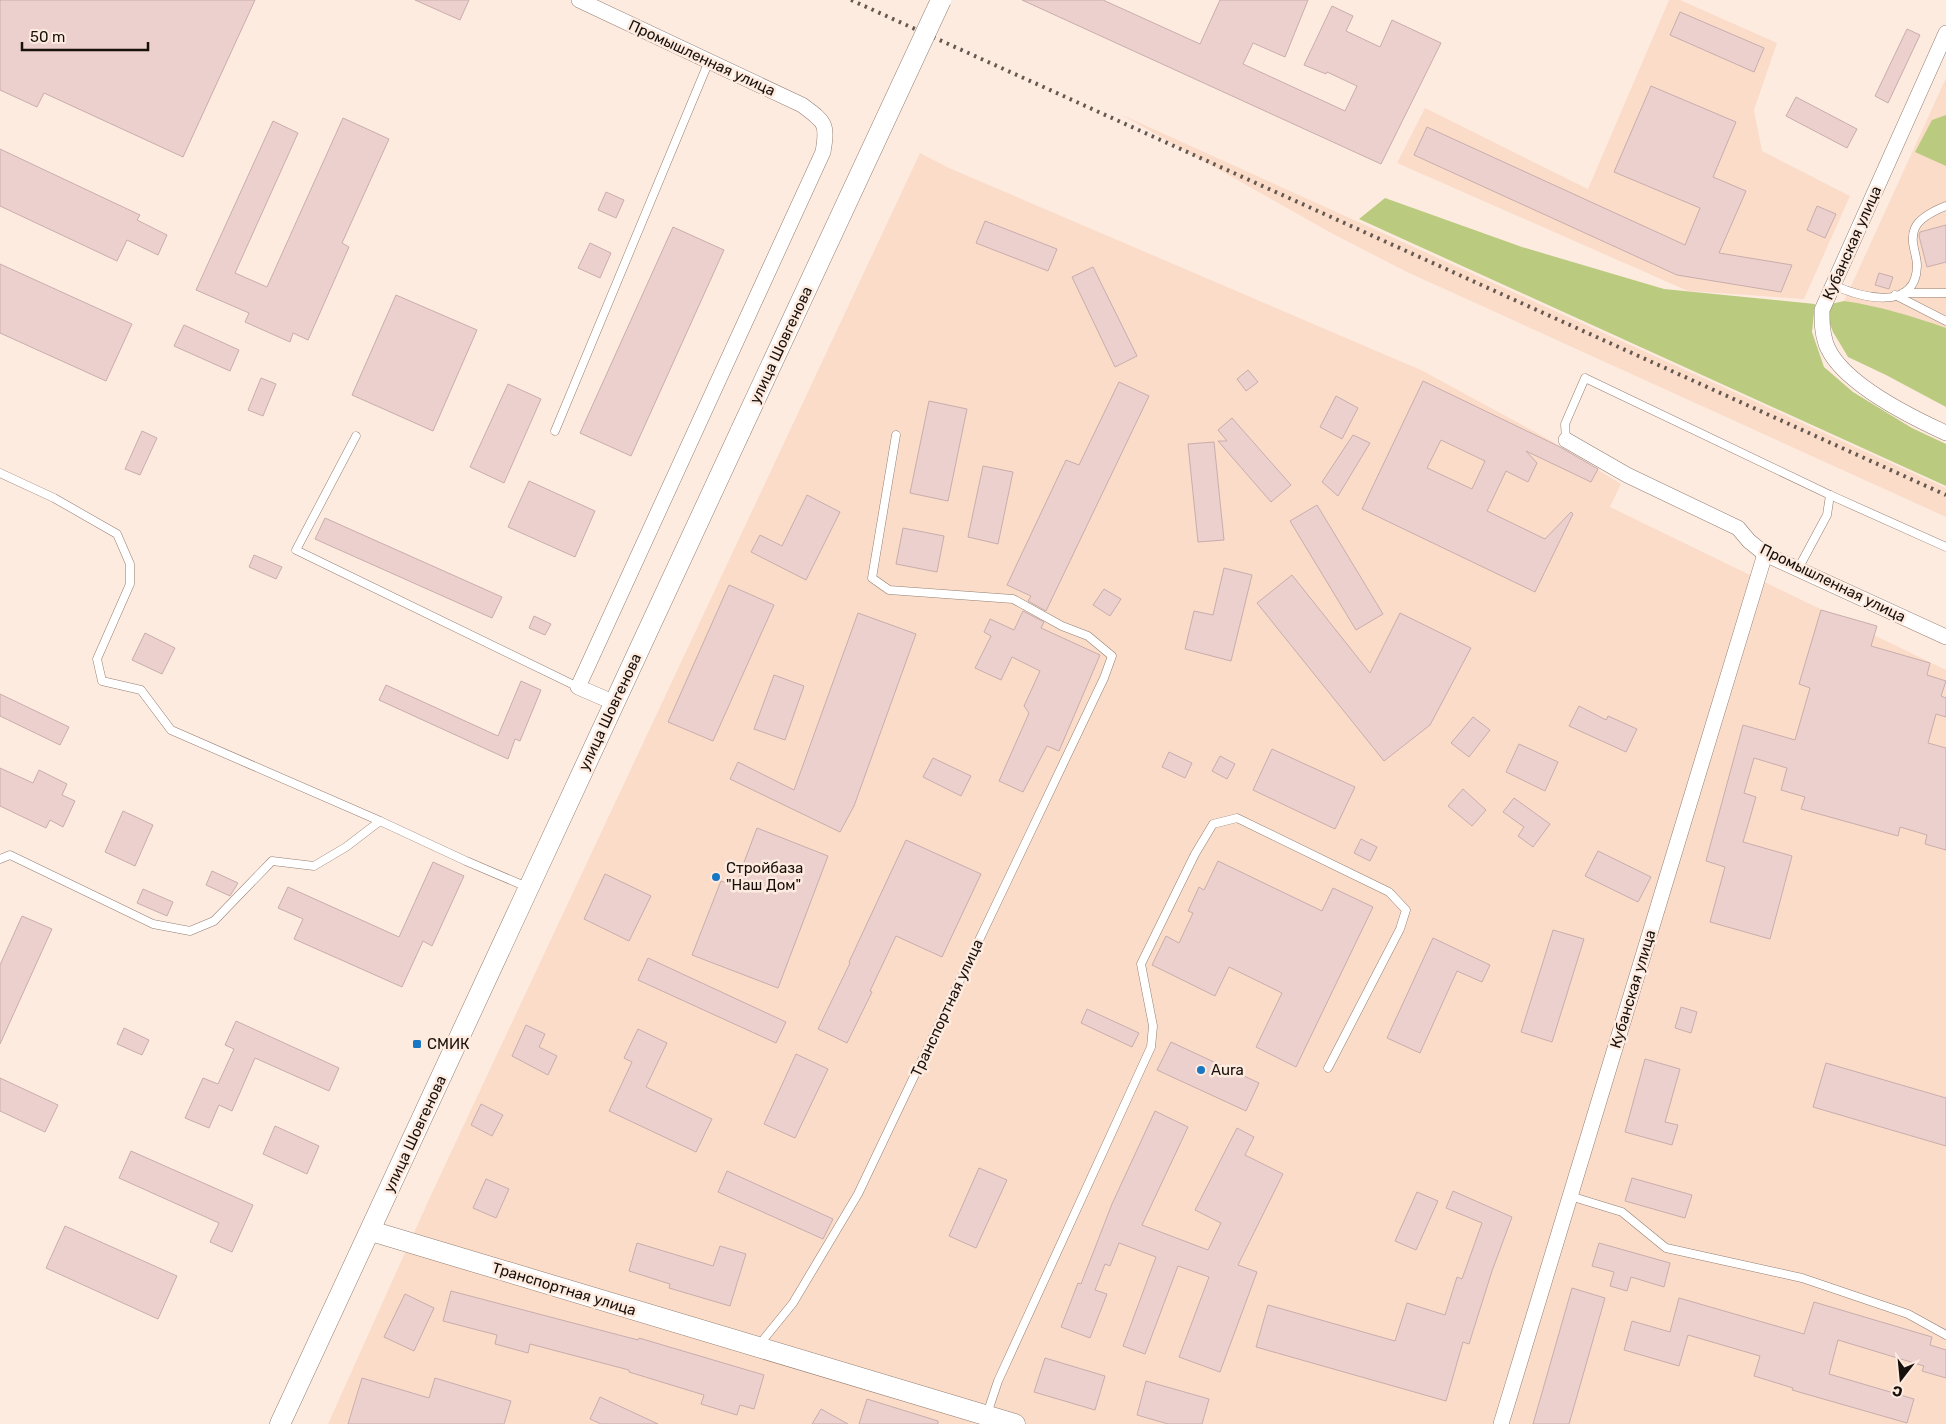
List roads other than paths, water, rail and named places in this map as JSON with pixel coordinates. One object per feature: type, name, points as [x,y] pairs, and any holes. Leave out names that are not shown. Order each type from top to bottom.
[{"type":"street","name":"Промышленная улица","points":[[578,687],[823,152],[826,133],[822,120],[802,105],[579,0]]},
{"type":"street","name":"улица Шовгенова","points":[[280,1424],[941,0]]},
{"type":"street","name":"Кубанская улица","points":[[1946,33],[1822,310],[1822,326],[1827,346],[1840,365],[1869,391],[1920,421],[1946,433]]},
{"type":"street","name":"Промышленная улица","points":[[1566,440],[1627,475],[1738,528],[1749,541],[1765,554],[1946,637]]},
{"type":"street","name":"Кубанская улица","points":[[1501,1424],[1765,554]]},
{"type":"street","points":[[578,687],[615,703]]},
{"type":"street","name":"Транспортная улица","points":[[371,1231],[1002,1421]]},
{"type":"lane","points":[[555,431],[709,61]]},
{"type":"lane","points":[[1899,294],[1911,286],[1916,277],[1917,264],[1912,239],[1915,227],[1925,217],[1946,206]]},
{"type":"lane","points":[[1833,285],[1851,293],[1872,298],[1899,294],[1946,293]]},
{"type":"lane","points":[[1899,294],[1946,321]]},
{"type":"lane","points":[[1566,440],[1566,424],[1585,378],[1830,495],[1946,547]]},
{"type":"lane","points":[[1920,421],[1946,426]]},
{"type":"lane","name":"Транспортная улица","points":[[757,1347],[793,1303],[858,1194],[1104,678],[1112,656],[1088,636],[1062,626],[1013,599],[889,590],[872,578],[896,435]]},
{"type":"lane","points":[[356,436],[296,550],[578,687]]},
{"type":"lane","points":[[0,473],[54,498],[116,534],[130,564],[130,584],[97,659],[102,682],[141,690],[172,730],[380,821],[466,861],[529,887]]},
{"type":"lane","points":[[1798,569],[1827,515],[1830,495]]},
{"type":"lane","points":[[1002,1421],[998,1381],[1151,1047],[1153,1026],[1141,964],[1195,854],[1213,824],[1237,818],[1389,892],[1406,910],[1400,929],[1328,1068]]},
{"type":"lane","points":[[0,859],[10,855],[153,924],[190,932],[214,921],[272,862],[314,866],[346,847],[380,821]]},
{"type":"lane","points":[[1570,1196],[1622,1212],[1666,1248],[1802,1278],[1908,1314],[1946,1334]]},
{"type":"railway","points":[[851,0],[1946,495]]},
{"type":"place","name":"Стройбаза \"Наш Дом\"","points":[[716,877]]},
{"type":"place","name":"СМИК","points":[[417,1044]]},
{"type":"place","name":"Aura","points":[[1201,1070]]}]
